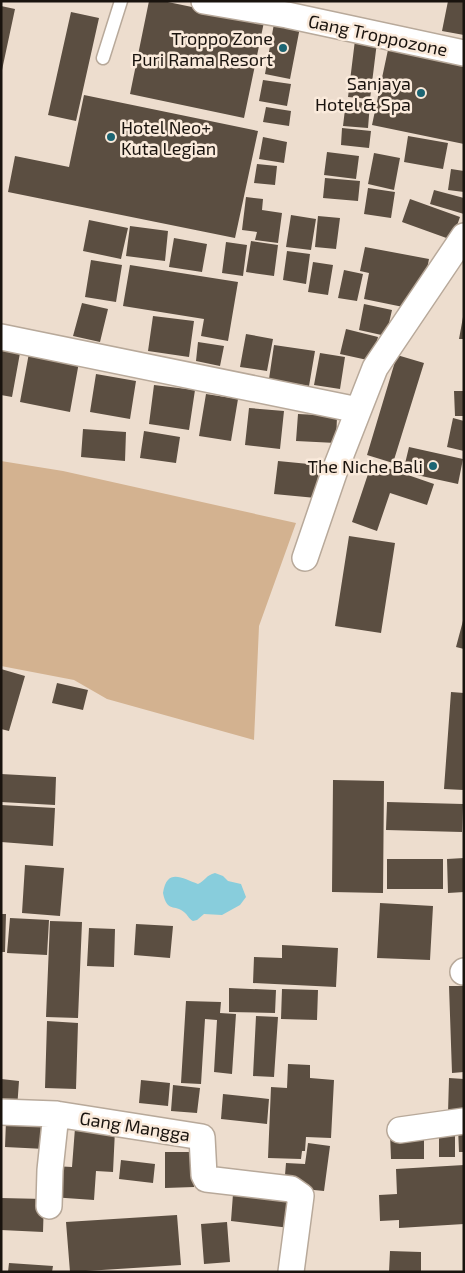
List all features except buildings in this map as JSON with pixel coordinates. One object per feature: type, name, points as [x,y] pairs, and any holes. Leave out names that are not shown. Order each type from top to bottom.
[{"type":"street","name":"Gang Troppozone","points":[[204,1],[286,15],[464,53]]},
{"type":"street","points":[[305,558],[375,368],[464,236]]},
{"type":"street","points":[[1,337],[358,410]]},
{"type":"street","name":"Gang Mangga","points":[[1,1112],[56,1114],[202,1137],[204,1175],[206,1179],[297,1191],[301,1196],[291,1272]]},
{"type":"street","points":[[50,1206],[50,1170],[56,1114]]},
{"type":"street","points":[[400,1130],[464,1121]]},
{"type":"lane","points":[[104,58],[121,1]]},
{"type":"shaded area","points":[[1,461],[63,471],[296,523],[259,626],[254,740],[107,699],[74,680],[1,666]]},
{"type":"water","points":[[215,873],[223,876],[228,881],[241,884],[246,897],[240,905],[222,915],[204,914],[193,921],[181,910],[169,906],[163,893],[165,885],[172,877],[198,884]]},
{"type":"place","name":"Troppo Zone Puri Rama Resort","points":[[283,48]]},
{"type":"place","name":"Sanjaya Hotel & Spa","points":[[421,93]]},
{"type":"place","name":"Hotel Neo+ Kuta Legian","points":[[111,137]]},
{"type":"place","name":"The Niche Bali","points":[[433,466]]}]
